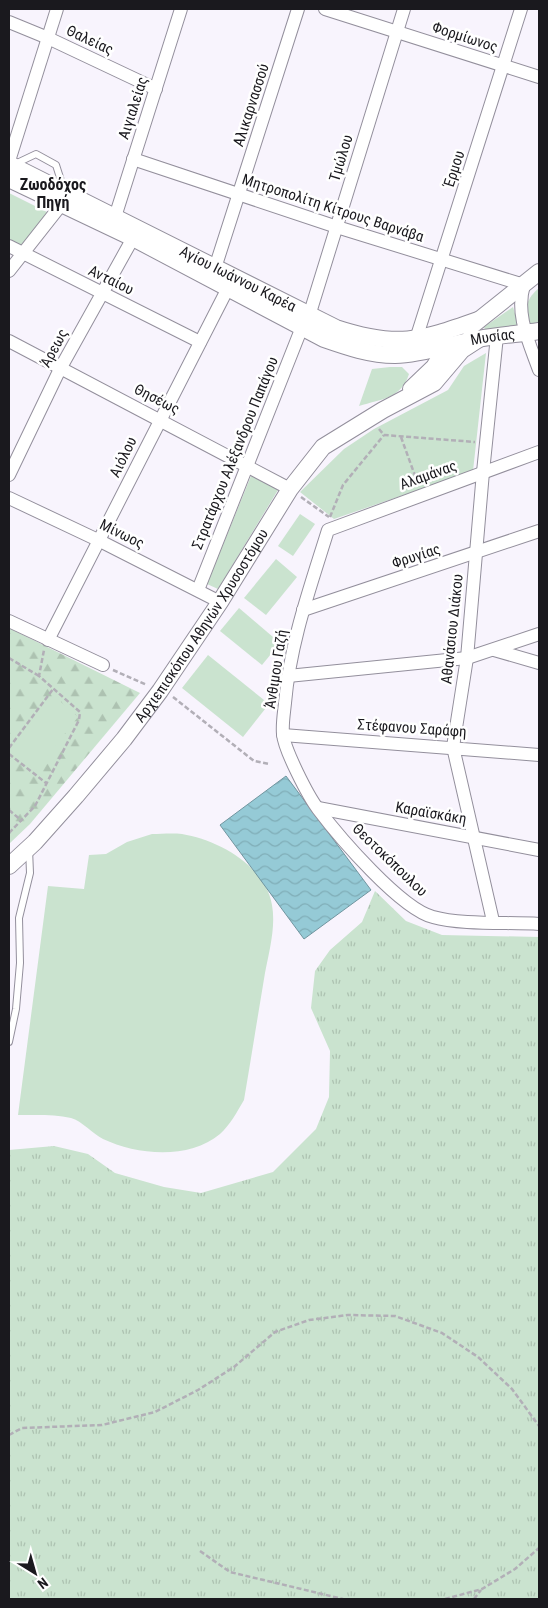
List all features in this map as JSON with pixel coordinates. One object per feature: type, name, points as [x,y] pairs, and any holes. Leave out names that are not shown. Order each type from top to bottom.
[{"type":"street","points":[[10,167],[57,9]]},
{"type":"street","name":"Αιγιαλείας","points":[[115,217],[181,9]]},
{"type":"street","name":"Αλικαρνασσού","points":[[215,268],[240,195],[298,9]]},
{"type":"street","name":"Φορμίωνος","points":[[325,9],[539,77]]},
{"type":"street","name":"Τμώλου","points":[[305,322],[337,227],[404,9]]},
{"type":"street","name":"Έρμου","points":[[416,339],[521,9]]},
{"type":"street","name":"Θαλείας","points":[[9,22],[48,38],[156,89]]},
{"type":"street","name":"Μητροπολίτη Κίτρους Βαρνάβα","points":[[133,159],[337,227],[524,285]]},
{"type":"street","name":"Αγίου Ιωάννου Καρέα","points":[[10,167],[133,238],[228,288],[305,322],[336,328],[370,338],[416,339],[478,320]]},
{"type":"street","points":[[9,271],[24,254],[62,198]]},
{"type":"street","name":"Αγίου Ιωάννου Καρέα","points":[[62,198],[115,217],[215,268],[346,347],[371,353],[395,355],[448,347]]},
{"type":"street","name":"Άρεως","points":[[9,475],[60,369],[133,238]]},
{"type":"street","name":"Ανταίου","points":[[9,246],[101,294],[200,342]]},
{"type":"street","name":"Αρχιεπισκόπου Αθηνών Χρυσοστόμου","points":[[403,398],[434,367],[448,347],[478,320],[539,272]]},
{"type":"street","points":[[524,285],[520,298],[520,310],[532,332],[539,370]]},
{"type":"street","name":"Αιόλου","points":[[48,640],[228,288]]},
{"type":"street","name":"Στρατάρχου Αλέξανδρου Παπάγου","points":[[198,590],[305,322]]},
{"type":"street","name":"Μυσίας","points":[[448,347],[479,339],[532,332]]},
{"type":"street","name":"Αθανάσιου Διάκου","points":[[493,921],[472,837],[454,748],[467,658],[475,553],[497,336]]},
{"type":"street","name":"Αρχιεπισκόπου Αθηνών Χρυσοστόμου","points":[[9,866],[29,848],[111,755],[160,691],[296,493],[324,447],[403,398],[434,383],[462,350],[479,339]]},
{"type":"street","name":"Θησέως","points":[[9,341],[248,465],[296,493]]},
{"type":"street","points":[[395,355],[409,357],[416,363],[419,368],[416,384]]},
{"type":"street","name":"Αλαμάνας","points":[[329,524],[420,495],[539,452]]},
{"type":"street","name":"Μίνωος","points":[[9,498],[100,541],[220,602]]},
{"type":"street","name":"Άνθιμου Γαζή","points":[[318,808],[302,780],[283,735],[288,676],[303,610],[329,524]]},
{"type":"street","name":"Φρυγίας","points":[[303,610],[539,531]]},
{"type":"street","points":[[9,621],[103,665]]},
{"type":"street","points":[[288,676],[467,658],[539,634]]},
{"type":"street","points":[[494,650],[539,663]]},
{"type":"street","name":"Στέφανου Σαράφη","points":[[283,735],[539,755]]},
{"type":"street","name":"Καραϊσκάκη","points":[[318,808],[539,850]]},
{"type":"street","name":"Θεοτοκόπουλου","points":[[318,808],[363,860],[406,902],[418,911],[432,917],[449,920],[539,924]]},
{"type":"lane","points":[[9,1042],[16,1009],[20,963],[19,918],[30,873],[29,848]]},
{"type":"path","points":[[372,417],[384,435],[486,443]]},
{"type":"path","points":[[296,493],[329,524],[343,485],[384,435]]},
{"type":"path","points":[[401,437],[420,495]]},
{"type":"path","points":[[39,676],[40,662],[48,640]]},
{"type":"path","points":[[9,658],[39,676],[80,712],[72,737],[35,806],[9,832]]},
{"type":"path","points":[[103,665],[160,691]]},
{"type":"path","points":[[9,748],[53,689]]},
{"type":"path","points":[[182,704],[254,761],[269,764]]},
{"type":"path","points":[[9,754],[46,783]]},
{"type":"path","points":[[9,810],[22,821]]},
{"type":"path","points":[[9,1435],[22,1428],[102,1425],[155,1412],[198,1390],[234,1367],[275,1332],[309,1320],[348,1315],[395,1316],[442,1333],[478,1357],[505,1382],[539,1426]]},
{"type":"path","points":[[445,1599],[482,1589],[515,1569],[539,1548]]},
{"type":"path","points":[[200,1551],[230,1572],[342,1599]]},
{"type":"path","points":[[474,1599],[482,1589]]},
{"type":"green space","points":[[9,193],[51,214],[20,250],[9,243]]},
{"type":"green space","points":[[539,288],[539,322],[530,324],[526,313],[527,304]]},
{"type":"green space","points":[[513,307],[519,326],[486,332],[484,327]]},
{"type":"green space","points":[[486,353],[473,471],[334,519],[300,492],[344,449],[374,429],[448,390],[464,366]]},
{"type":"green space","points":[[402,367],[409,374],[401,389],[389,397],[359,406],[372,369]]},
{"type":"green space","points":[[251,476],[278,490],[218,589],[207,584]]},
{"type":"green space","points":[[300,514],[315,524],[293,556],[278,546]]},
{"type":"green space","points":[[276,559],[297,577],[266,615],[244,598]]},
{"type":"green space","points":[[239,608],[280,643],[262,665],[220,631]]},
{"type":"green space","points":[[9,628],[140,693],[30,824],[9,844]]},
{"type":"green space","points":[[208,655],[269,704],[243,737],[182,688]]},
{"type":"green space","points":[[53,695],[78,717],[36,770],[9,751]]},
{"type":"green space","points":[[152,834],[182,834],[196,837],[210,842],[238,857],[260,878],[268,891],[273,913],[272,939],[244,1100],[227,1127],[220,1134],[193,1148],[163,1152],[131,1149],[103,1139],[71,1118],[52,1115],[18,1115],[48,886],[84,889],[89,855],[106,854],[127,842]]},
{"type":"green space","points":[[375,891],[406,921],[442,935],[539,937],[539,1599],[9,1599],[9,1150],[54,1146],[88,1154],[115,1173],[164,1187],[201,1193],[273,1172],[316,1129],[329,1097],[330,1051],[311,1008],[315,971],[330,950],[362,922]]},
{"type":"water","points":[[286,776],[371,890],[304,939],[220,825]]},
{"type":"district","name":"Ζωοδόχος Πηγή","points":[[53,193]]}]
